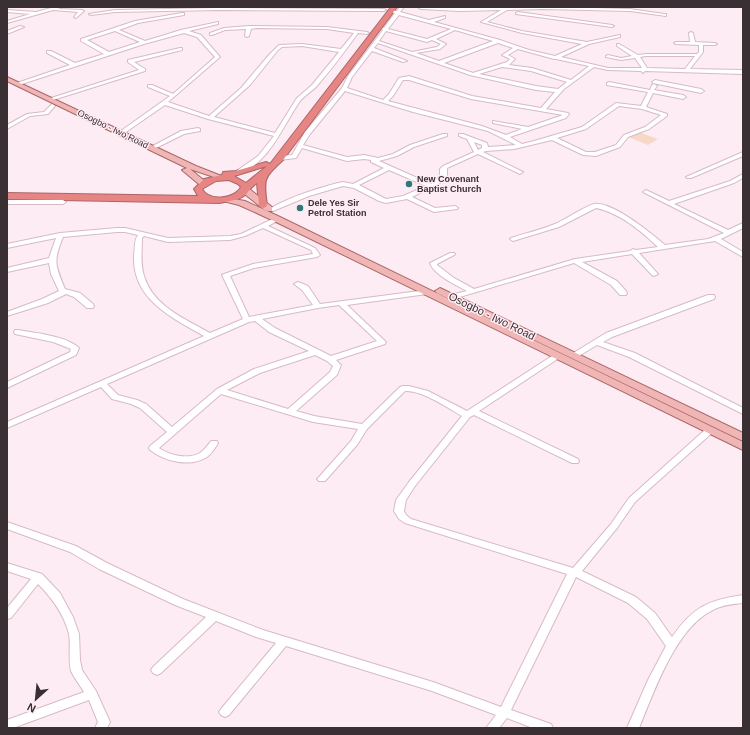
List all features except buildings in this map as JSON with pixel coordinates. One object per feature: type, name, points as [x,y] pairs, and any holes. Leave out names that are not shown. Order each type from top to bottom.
[{"type":"highway","points":[[7,192],[173,194],[184,192],[220,177],[238,176],[266,164],[367,33],[390,10]]},
{"type":"highway","points":[[7,196],[226,199],[238,196],[245,188],[263,175],[280,158],[322,100],[345,72],[371,45],[390,10]]},
{"type":"highway","points":[[337,71],[345,72]]},
{"type":"highway","points":[[207,174],[238,176]]},
{"type":"highway","points":[[263,175],[260,186],[267,207]]},
{"type":"highway","points":[[238,176],[245,188]]},
{"type":"highway","points":[[202,184],[198,192],[201,195],[213,199]]},
{"type":"main road","name":"Osogbo - Iwo Road","points":[[7,79],[51,103],[180,167],[194,175],[202,184]]},
{"type":"main road","name":"Osogbo - Iwo Road","points":[[7,85],[121,133],[207,174],[220,177]]},
{"type":"main road","name":"Osogbo - Iwo Road","points":[[245,188],[267,207],[743,437]]},
{"type":"main road","name":"Osogbo - Iwo Road","points":[[226,199],[242,203],[277,219],[743,446]]},
{"type":"street","points":[[7,22],[60,7]]},
{"type":"street","points":[[91,14],[116,9],[208,10],[241,8],[320,8],[390,10],[402,7]]},
{"type":"street","points":[[405,15],[423,7],[460,10],[630,8],[638,11],[664,15]]},
{"type":"street","points":[[638,11],[642,7]]},
{"type":"street","points":[[580,22],[590,8]]},
{"type":"street","points":[[580,44],[491,25],[483,21],[508,9],[580,22],[612,26]]},
{"type":"street","points":[[51,10],[82,11],[76,17]]},
{"type":"street","points":[[108,54],[83,40],[137,22],[200,10]]},
{"type":"street","points":[[208,10],[216,23],[224,28]]},
{"type":"street","points":[[390,10],[428,23],[498,41],[516,48],[593,66],[616,70],[742,72],[743,79]]},
{"type":"street","points":[[280,158],[294,157],[308,133],[344,89],[371,45],[384,29],[390,10]]},
{"type":"street","points":[[7,11],[39,14]]},
{"type":"street","points":[[428,23],[443,18]]},
{"type":"street","points":[[17,84],[183,31],[216,23]]},
{"type":"street","points":[[472,34],[491,25]]},
{"type":"street","points":[[7,33],[22,27]]},
{"type":"street","points":[[212,34],[224,28],[249,27],[316,27],[367,33]]},
{"type":"street","points":[[247,36],[249,27]]},
{"type":"street","points":[[114,29],[146,43]]},
{"type":"street","points":[[384,29],[422,40],[433,39],[453,30]]},
{"type":"street","points":[[121,133],[174,96],[218,56],[199,36],[183,31]]},
{"type":"street","points":[[238,176],[269,149],[298,99],[314,86],[357,32]]},
{"type":"street","points":[[690,33],[693,43]]},
{"type":"street","points":[[554,58],[580,44],[618,36]]},
{"type":"street","points":[[412,52],[438,48],[444,44],[433,39]]},
{"type":"street","points":[[438,63],[498,41]]},
{"type":"street","points":[[676,43],[715,44]]},
{"type":"street","points":[[687,70],[699,55],[702,48],[701,44]]},
{"type":"street","points":[[210,118],[252,79],[260,66],[281,46],[302,45],[342,51]]},
{"type":"street","points":[[371,45],[412,52],[438,63],[472,74],[536,88],[559,91]]},
{"type":"street","points":[[371,45],[405,61]]},
{"type":"street","points":[[619,45],[636,56],[644,68],[643,71]]},
{"type":"street","points":[[136,46],[146,53],[155,55]]},
{"type":"street","points":[[472,74],[510,63],[513,60],[504,55],[516,48]]},
{"type":"street","points":[[7,127],[29,115],[46,112],[51,103],[143,70],[130,61],[180,49]]},
{"type":"street","points":[[49,52],[74,65]]},
{"type":"street","points":[[608,56],[621,59],[636,56],[699,55]]},
{"type":"street","points":[[502,65],[532,70],[570,81]]},
{"type":"street","points":[[543,109],[570,81],[593,66]]},
{"type":"street","points":[[643,108],[653,91],[658,71]]},
{"type":"street","points":[[385,101],[391,95],[401,79],[409,78],[471,97],[566,114],[564,117],[507,136]]},
{"type":"street","points":[[655,82],[701,91]]},
{"type":"street","points":[[609,84],[683,97]]},
{"type":"street","points":[[150,86],[174,96]]},
{"type":"street","points":[[344,89],[507,136],[517,145]]},
{"type":"street","points":[[322,100],[334,102]]},
{"type":"street","points":[[165,103],[210,118],[277,135]]},
{"type":"street","points":[[267,207],[281,204],[342,184],[353,186],[386,201],[394,201],[431,186],[442,178],[444,174],[443,169],[445,167],[476,151],[553,138],[584,128],[618,104],[643,108],[665,115],[647,128],[626,136],[618,146],[596,154],[585,154],[553,138]]},
{"type":"street","points":[[495,122],[530,129]]},
{"type":"street","points":[[152,148],[183,132],[198,130]]},
{"type":"street","points":[[301,146],[347,159],[364,157],[383,159],[412,146],[445,135]]},
{"type":"street","points":[[461,135],[485,144],[485,149]]},
{"type":"street","points":[[470,139],[476,151],[520,172]]},
{"type":"street","points":[[689,177],[743,154]]},
{"type":"street","points":[[364,157],[431,186]]},
{"type":"street","points":[[353,186],[389,168]]},
{"type":"street","points":[[670,202],[732,182],[743,176]]},
{"type":"street","points":[[646,192],[670,202],[729,233]]},
{"type":"street","points":[[406,196],[434,210],[454,208]]},
{"type":"street","points":[[7,202],[63,202]]},
{"type":"street","points":[[513,238],[556,226],[595,206],[638,226],[663,247]]},
{"type":"street","points":[[9,244],[60,235],[122,230],[173,240],[230,238],[243,235],[277,219]]},
{"type":"street","points":[[453,297],[575,261],[716,239],[743,225]]},
{"type":"street","points":[[247,320],[226,275],[253,266],[317,255],[313,249],[264,226]]},
{"type":"street","points":[[143,234],[139,238],[137,252],[137,263],[142,285],[160,307],[210,336]]},
{"type":"street","points":[[60,235],[51,260],[52,269],[62,291]]},
{"type":"street","points":[[716,239],[743,255]]},
{"type":"street","points":[[633,251],[654,274]]},
{"type":"street","points":[[452,254],[436,260],[433,263],[434,266],[451,280],[473,291]]},
{"type":"street","points":[[7,270],[51,260]]},
{"type":"street","points":[[575,261],[614,283],[623,293]]},
{"type":"street","points":[[298,284],[305,288],[318,306]]},
{"type":"street","points":[[7,314],[45,301],[62,291],[68,291],[77,295],[90,306]]},
{"type":"street","points":[[9,422],[102,384],[247,320],[318,306],[427,292]]},
{"type":"street","points":[[574,356],[609,335],[711,297]]},
{"type":"street","points":[[330,359],[382,342],[342,304]]},
{"type":"street","points":[[257,319],[272,330],[330,359],[337,365],[334,373],[291,411]]},
{"type":"street","points":[[7,385],[75,351],[72,346],[64,342],[18,332]]},
{"type":"street","points":[[596,342],[632,355],[743,411]]},
{"type":"street","points":[[214,443],[203,455],[189,459],[171,456],[153,448],[220,391],[257,371],[314,352]]},
{"type":"street","points":[[558,356],[470,413],[412,484],[401,500],[400,511],[402,516],[408,521],[574,572],[632,600],[651,616],[672,644]]},
{"type":"street","points":[[102,384],[114,397],[143,406],[172,432]]},
{"type":"street","points":[[322,479],[354,443],[364,427],[403,388],[406,387],[470,413],[575,461]]},
{"type":"street","points":[[220,391],[328,422],[364,427]]},
{"type":"street","points":[[492,728],[504,712],[574,572],[614,526],[632,500],[710,430]]},
{"type":"street","points":[[7,525],[73,549],[103,566],[163,595],[260,634],[433,687],[547,728]]},
{"type":"street","points":[[7,567],[38,577],[56,596],[68,617],[74,634],[77,671],[92,694],[104,722],[101,728]]},
{"type":"street","points":[[7,614],[38,577]]},
{"type":"street","points":[[633,728],[672,644],[693,616],[705,608],[722,602],[743,598]]},
{"type":"street","points":[[157,670],[214,616]]},
{"type":"street","points":[[225,712],[284,641]]},
{"type":"street","points":[[7,725],[92,694]]},
{"type":"shaded area","points":[[638,132],[658,139],[648,145],[628,137]]},
{"type":"place","name":"New Covenant Baptist Church","points":[[409,184]]},
{"type":"place","name":"Dele Yes Sir Petrol Station","points":[[300,208]]}]
